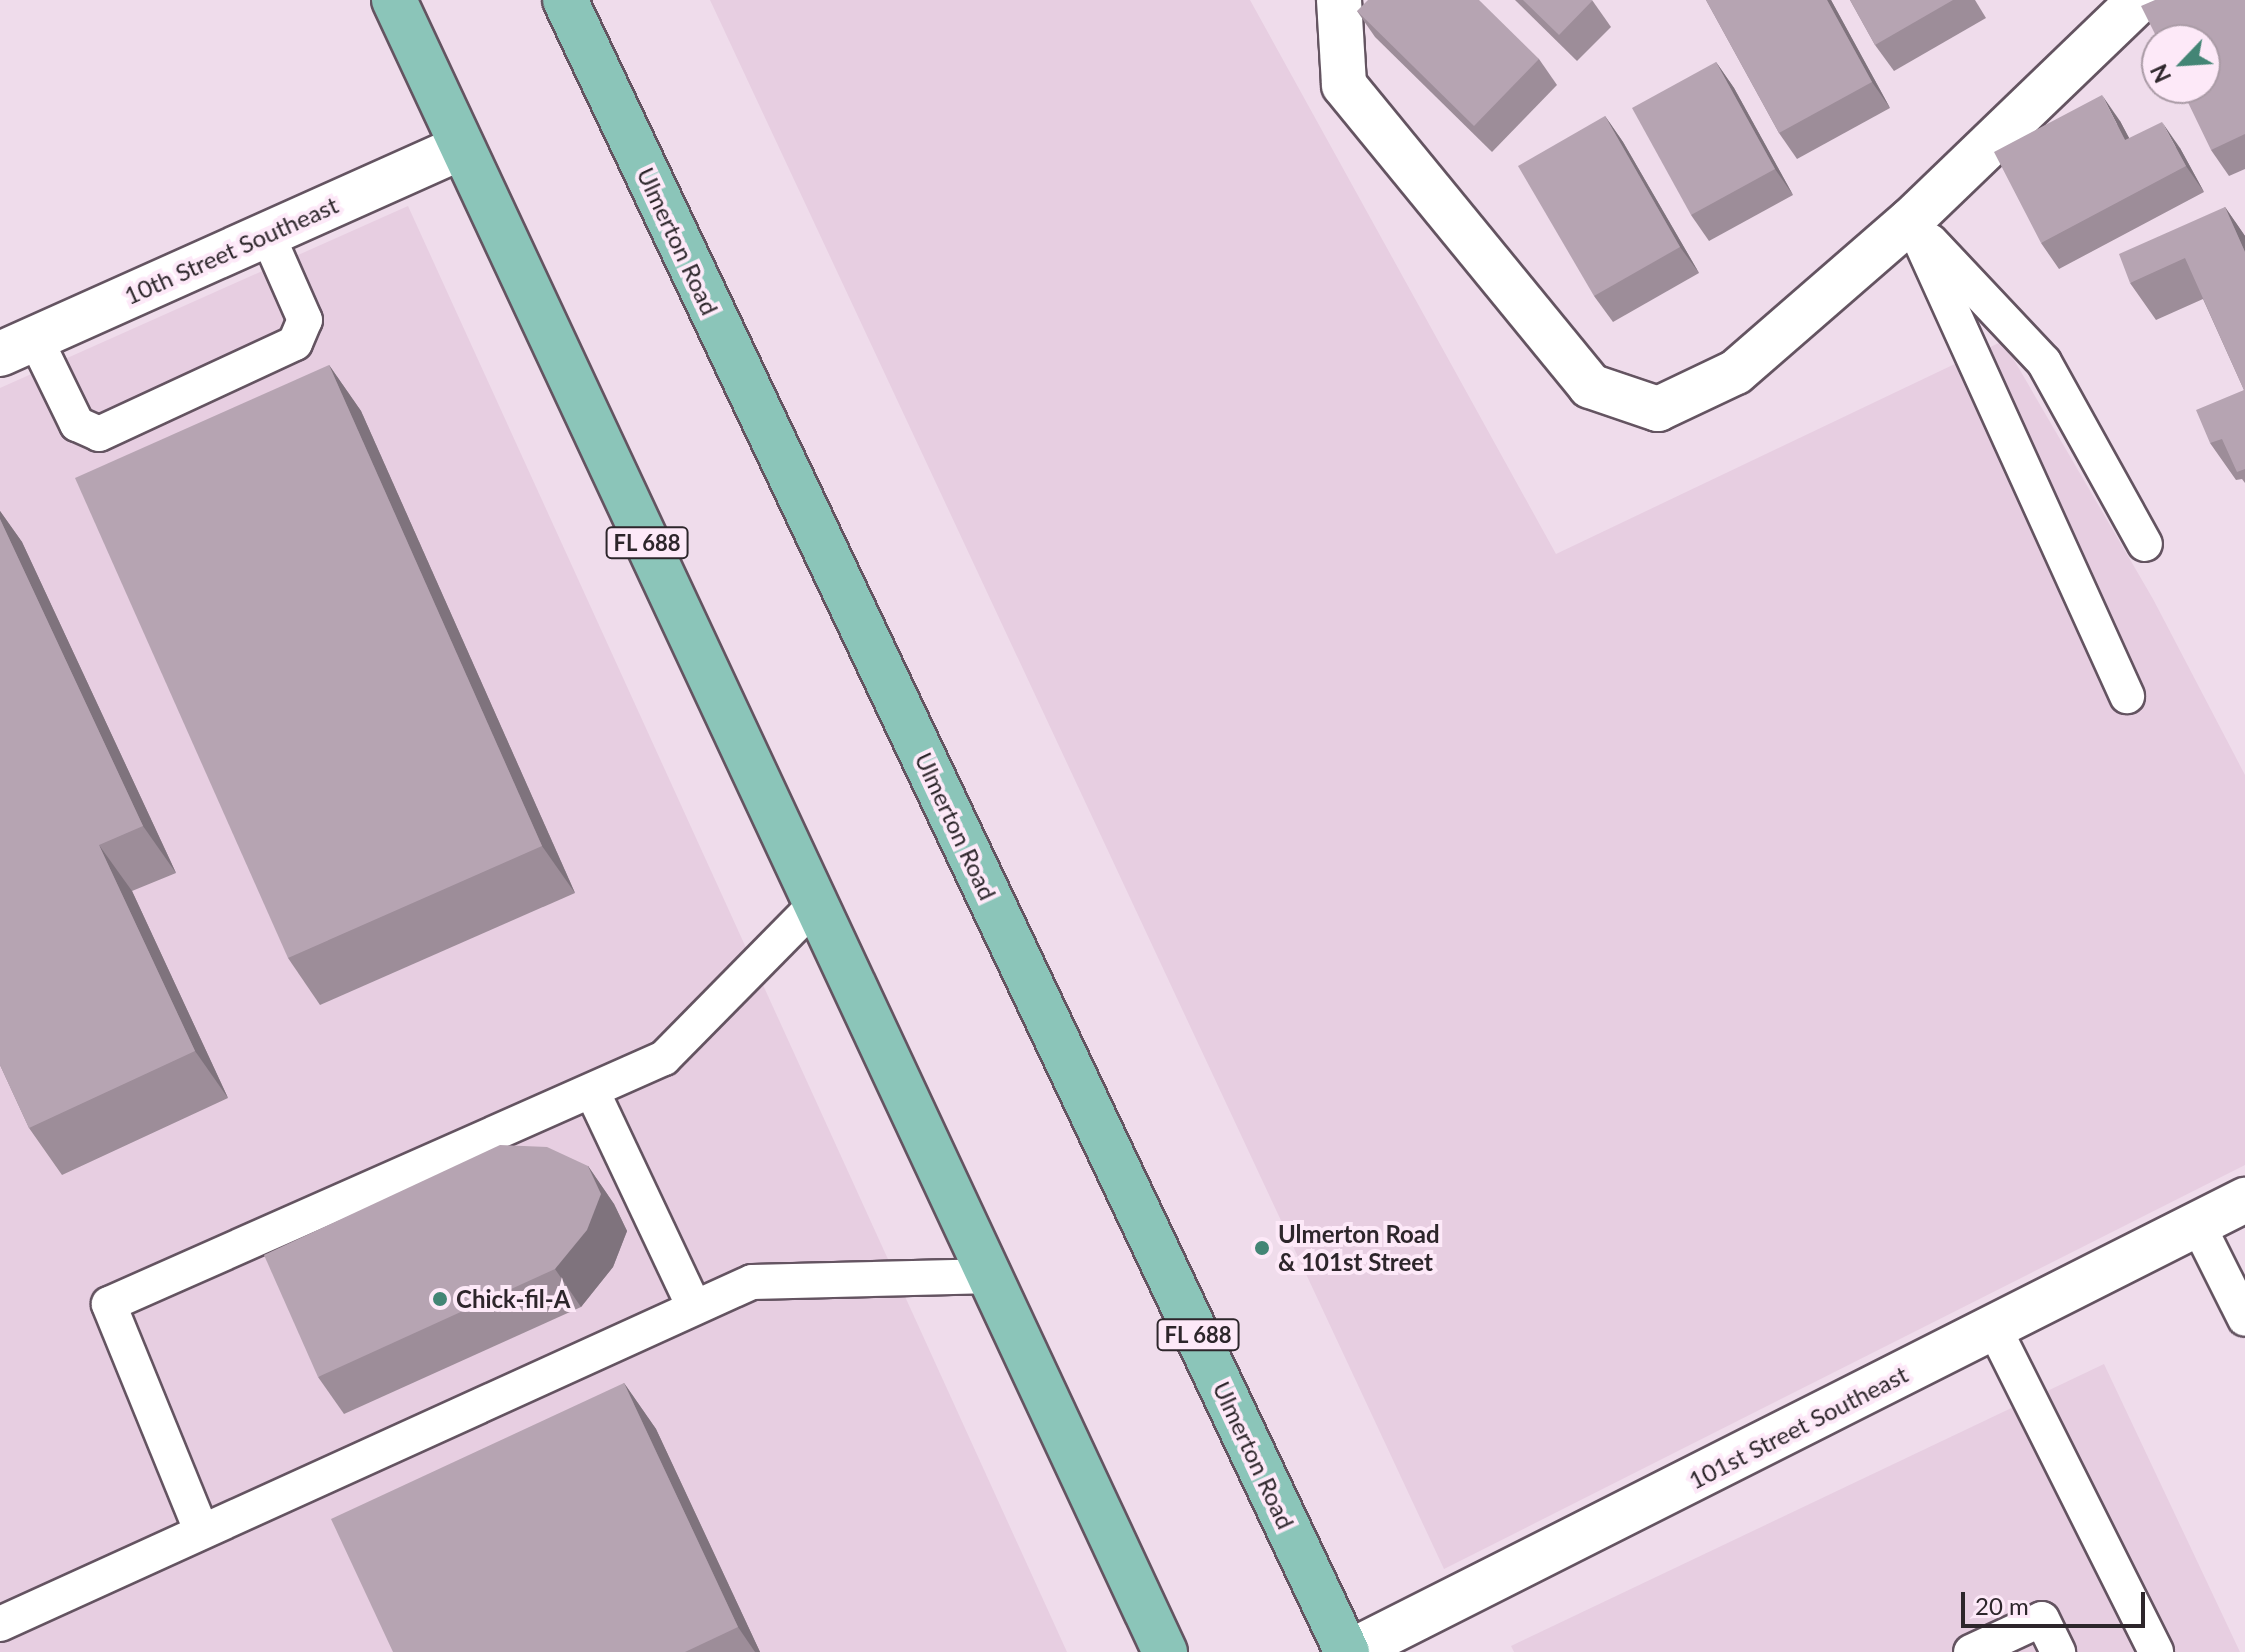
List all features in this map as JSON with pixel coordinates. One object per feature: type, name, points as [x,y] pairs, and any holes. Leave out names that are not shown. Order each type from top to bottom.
[{"type":"main road","name":"FL 688","points":[[394,0],[815,905],[994,1276],[1165,1652]]},
{"type":"main road","name":"Ulmerton Road","points":[[565,0],[1349,1652]]},
{"type":"street","points":[[1339,0],[1344,85],[1590,386],[1658,409],[1736,372],[1911,220],[2140,0]]},
{"type":"street","name":"10th Street Southeast","points":[[18,346],[462,147]]},
{"type":"street","name":"101st Street Southeast","points":[[1349,1652],[2245,1200]]},
{"type":"lane","points":[[1911,220],[2044,362],[2145,544]]},
{"type":"lane","points":[[1911,220],[2127,696]]},
{"type":"lane","points":[[18,346],[77,424],[99,434],[295,343],[305,320],[267,234]]},
{"type":"lane","points":[[201,1530],[109,1304],[664,1058],[815,905]]},
{"type":"lane","points":[[592,1091],[694,1307]]},
{"type":"lane","points":[[2197,1223],[2245,1319]]},
{"type":"lane","points":[[0,1624],[752,1282],[994,1276]]},
{"type":"lane","points":[[1994,1328],[2156,1652]]},
{"type":"lane","points":[[1971,1652],[2042,1619],[2058,1652]]},
{"type":"shaded area","points":[[710,0],[1250,0],[1556,554],[2003,341],[2153,599],[2245,775],[2245,1165],[1444,1569]]},
{"type":"shaded area","points":[[408,206],[1067,1652],[0,1652],[0,388]]},
{"type":"shaded area","points":[[2104,1364],[2240,1652],[1514,1652],[1511,1646]]},
{"type":"building","points":[[1368,0],[1479,0],[1539,59],[1474,126],[1357,11]]},
{"type":"building","points":[[1523,0],[1592,0],[1592,1],[1559,35]]},
{"type":"building","points":[[1706,0],[1827,0],[1872,82],[1779,133]]},
{"type":"building","points":[[1850,0],[1953,0],[1875,45]]},
{"type":"building","points":[[2155,0],[2245,0],[2245,134],[2211,150],[2189,104],[2221,104],[2221,24],[2150,24],[2141,6]]},
{"type":"building","points":[[1716,62],[1775,169],[1691,215],[1632,108]]},
{"type":"building","points":[[2102,95],[2125,140],[2162,122],[2186,166],[2041,243],[1994,152]]},
{"type":"building","points":[[1605,116],[1680,247],[1594,296],[1518,166]]},
{"type":"building","points":[[2225,207],[2245,252],[2245,469],[2237,472],[2222,439],[2210,443],[2196,410],[2244,390],[2185,258],[2130,283],[2119,254]]},
{"type":"building","points":[[329,365],[542,846],[288,958],[75,478]]},
{"type":"building","points":[[0,519],[143,826],[99,845],[195,1051],[29,1128],[0,1065]]},
{"type":"building","name":"Chick-fil-A","points":[[500,1145],[547,1147],[588,1166],[601,1194],[587,1230],[555,1269],[318,1377],[264,1255]]},
{"type":"building","points":[[624,1383],[738,1627],[685,1652],[393,1652],[331,1519]]},
{"type":"place","name":"Ulmerton Road & 101st Street","points":[[1262,1248]]},
{"type":"place","name":"Chick-fil-A","points":[[440,1299]]}]
